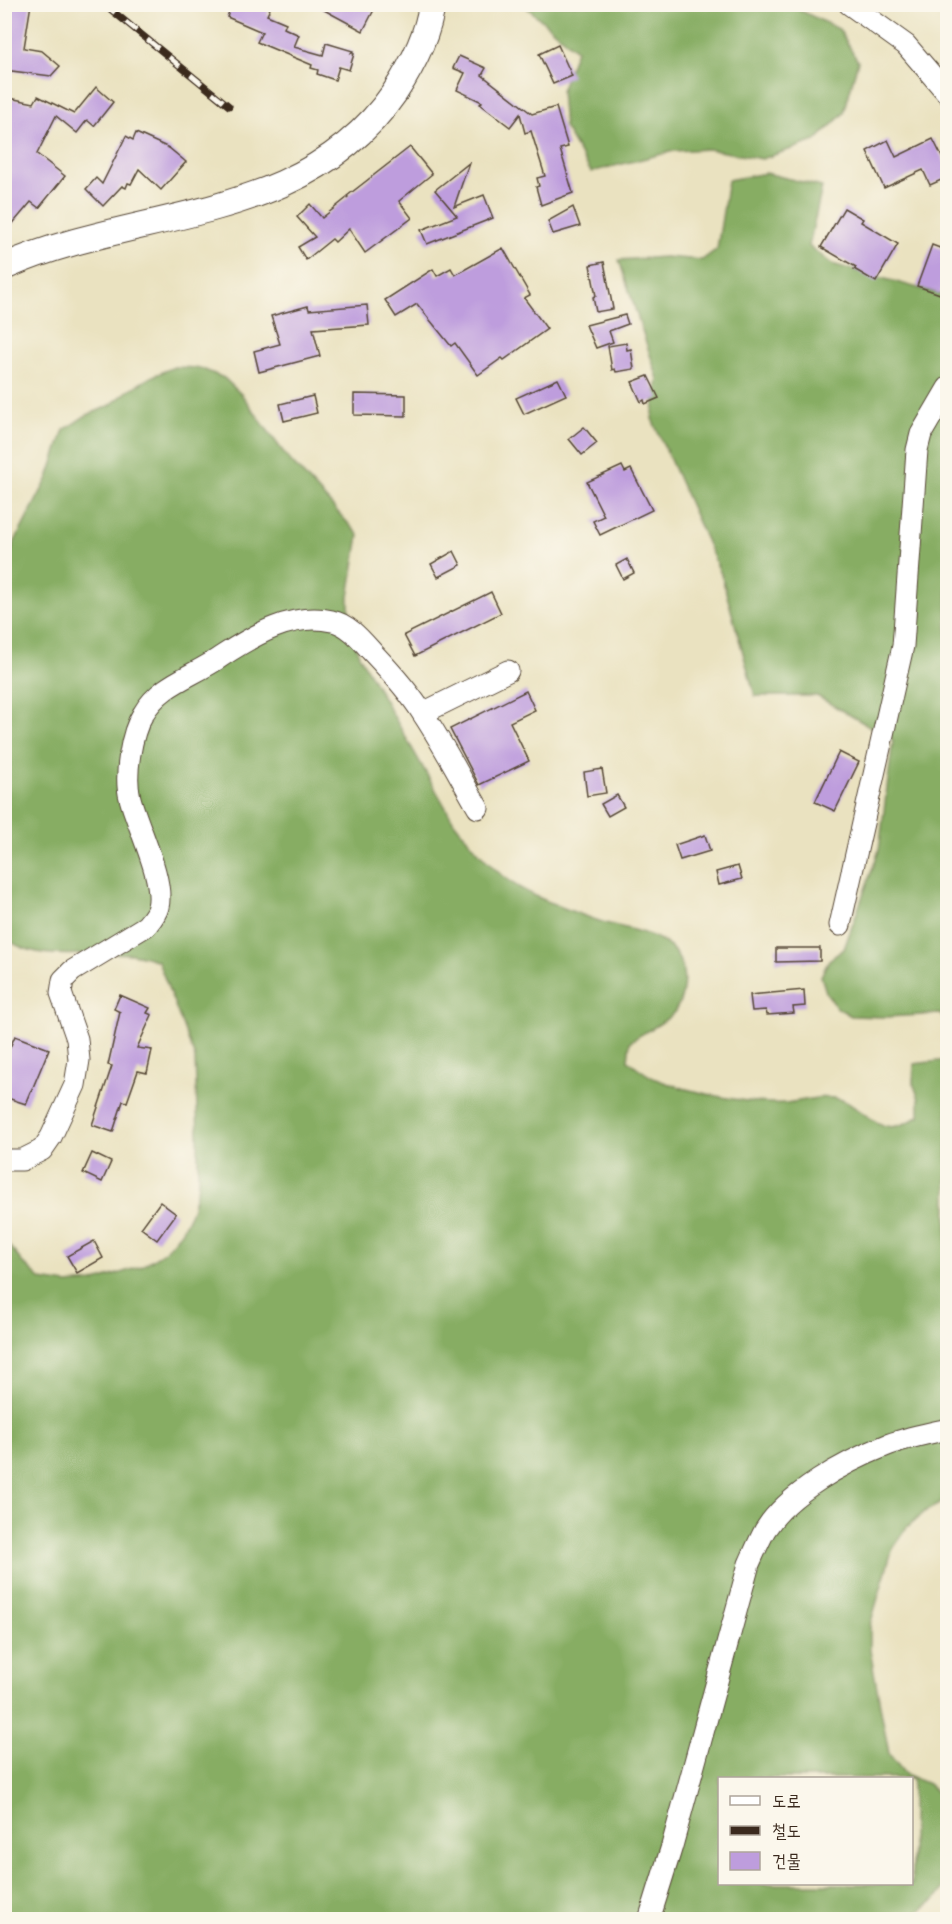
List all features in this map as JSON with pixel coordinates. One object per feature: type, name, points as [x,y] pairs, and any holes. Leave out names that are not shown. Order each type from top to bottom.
[{"type":"street","points":[[4,267],[52,248],[94,236],[214,209],[243,200],[285,184],[315,167],[353,138],[385,106],[407,74],[422,42],[432,4]]},
{"type":"street","points":[[849,4],[906,45],[948,94]]},
{"type":"street","points":[[840,925],[903,646],[917,450],[921,434],[948,388]]},
{"type":"street","points":[[4,1160],[22,1160],[42,1150],[51,1137],[75,1084],[79,1060],[77,1039],[61,993],[63,980],[72,971],[146,926],[155,915],[159,905],[158,884],[129,796],[128,774],[134,734],[142,715],[155,695],[203,669],[247,640],[280,625],[297,620],[313,619],[341,623],[359,638],[400,682],[423,713],[478,808]]},
{"type":"street","points":[[423,713],[508,671]]},
{"type":"street","points":[[649,1920],[672,1846],[749,1564],[766,1529],[783,1509],[810,1486],[844,1466],[886,1445],[948,1429]]},
{"type":"green space","points":[[524,5],[789,5],[839,29],[858,61],[844,113],[815,141],[762,159],[708,149],[674,151],[591,172],[564,127],[561,91],[576,50]]},
{"type":"green space","points":[[766,173],[822,187],[809,246],[832,264],[947,296],[947,1021],[940,1014],[851,1016],[836,1007],[826,992],[821,976],[829,960],[844,949],[879,850],[893,740],[817,696],[755,696],[721,574],[652,419],[658,379],[619,260],[665,257],[702,260],[717,249],[728,180]]},
{"type":"green space","points":[[174,367],[200,368],[224,378],[242,395],[287,457],[359,535],[349,597],[349,627],[359,655],[454,822],[494,868],[522,889],[579,914],[650,935],[671,948],[683,971],[682,997],[675,1011],[666,1020],[630,1042],[628,1060],[658,1080],[721,1097],[771,1103],[825,1097],[843,1100],[878,1123],[892,1127],[919,1116],[919,1099],[913,1083],[914,1064],[947,1060],[947,1500],[926,1511],[907,1527],[893,1547],[870,1625],[870,1650],[889,1754],[905,1774],[912,1777],[718,1777],[718,1885],[913,1885],[913,1777],[928,1784],[947,1803],[948,1807],[947,1883],[935,1900],[907,1920],[5,1919],[4,1239],[22,1262],[41,1280],[67,1284],[93,1282],[142,1266],[164,1252],[181,1232],[192,1210],[198,1185],[195,1058],[158,961],[131,954],[116,953],[48,954],[17,946],[5,937],[4,583],[13,545],[48,478],[64,430],[85,416],[109,406],[129,390]]},
{"type":"building","points":[[4,4],[31,4],[24,48],[42,51],[60,66],[51,76],[4,70]]},
{"type":"building","points":[[232,4],[272,4],[267,15],[286,23],[284,28],[299,35],[294,47],[323,55],[326,43],[353,51],[349,70],[339,67],[335,80],[317,74],[318,70],[311,68],[312,65],[257,42],[262,32],[227,17]]},
{"type":"building","points":[[313,4],[377,4],[363,31]]},
{"type":"building","points":[[558,45],[572,76],[553,84],[539,54]]},
{"type":"building","points":[[459,56],[486,68],[482,75],[532,114],[556,107],[568,147],[560,149],[573,193],[541,205],[536,187],[539,186],[537,178],[545,176],[531,131],[525,133],[520,114],[510,127],[480,104],[482,102],[457,90],[465,73],[453,68]]},
{"type":"building","points":[[96,87],[113,102],[94,126],[87,120],[77,133],[56,116],[37,154],[65,176],[39,208],[31,202],[4,234],[4,123],[9,98],[34,103],[38,96],[74,114]]},
{"type":"building","points":[[136,133],[169,148],[186,162],[161,190],[139,169],[131,184],[128,183],[126,188],[122,186],[103,206],[86,189],[96,178],[102,184],[126,136],[133,140]]},
{"type":"building","points":[[933,139],[948,169],[948,177],[930,185],[923,170],[884,188],[867,151],[888,140],[896,157]]},
{"type":"building","points":[[410,147],[432,174],[399,201],[412,218],[365,253],[349,229],[335,242],[332,239],[306,260],[298,247],[315,237],[297,217],[310,204],[322,218]]},
{"type":"building","points":[[469,163],[454,207],[484,195],[493,218],[427,244],[421,230],[457,216],[435,190]]},
{"type":"building","points":[[573,207],[580,226],[553,234],[548,221]]},
{"type":"building","points":[[844,208],[863,219],[861,222],[898,244],[876,282],[854,269],[856,267],[821,247]]},
{"type":"building","points":[[932,245],[948,251],[948,274],[940,294],[917,286]]},
{"type":"building","points":[[503,248],[530,295],[524,298],[547,329],[504,360],[502,358],[478,375],[455,343],[451,346],[417,304],[396,317],[385,300],[433,269],[437,276],[451,268],[455,275]]},
{"type":"building","points":[[604,262],[613,309],[596,312],[593,297],[596,296],[590,265]]},
{"type":"building","points":[[367,305],[369,325],[313,329],[320,356],[259,372],[254,351],[280,344],[271,316],[308,306],[309,310]]},
{"type":"building","points":[[625,315],[628,324],[609,331],[613,342],[596,348],[586,325]]},
{"type":"building","points":[[626,343],[627,350],[631,349],[634,369],[616,372],[615,369],[612,370],[608,346]]},
{"type":"building","points":[[648,376],[659,398],[645,404],[644,400],[641,402],[632,382]]},
{"type":"building","points":[[558,379],[566,395],[524,414],[516,398]]},
{"type":"building","points":[[354,394],[406,395],[406,416],[354,415]]},
{"type":"building","points":[[313,396],[317,413],[284,421],[280,404]]},
{"type":"building","points":[[584,427],[597,443],[582,455],[569,439]]},
{"type":"building","points":[[622,466],[625,472],[631,469],[652,510],[600,535],[593,521],[604,516],[587,482]]},
{"type":"building","points":[[454,551],[461,565],[438,577],[431,564]]},
{"type":"building","points":[[627,559],[634,573],[623,579],[616,565]]},
{"type":"building","points":[[491,592],[501,613],[415,656],[404,635]]},
{"type":"building","points":[[526,691],[535,710],[510,722],[529,761],[479,785],[450,729]]},
{"type":"building","points":[[839,752],[859,762],[835,811],[815,802]]},
{"type":"building","points":[[602,769],[606,793],[587,796],[584,772]]},
{"type":"building","points":[[617,795],[624,807],[608,816],[601,804]]},
{"type":"building","points":[[705,835],[710,851],[680,860],[675,845]]},
{"type":"building","points":[[738,866],[742,879],[719,885],[716,872]]},
{"type":"building","points":[[776,948],[820,948],[820,961],[776,962]]},
{"type":"building","points":[[804,990],[805,1006],[793,1007],[794,1013],[767,1015],[766,1010],[752,1011],[750,995]]},
{"type":"building","points":[[120,995],[150,1008],[147,1013],[152,1015],[137,1048],[152,1050],[147,1073],[138,1071],[127,1102],[123,1101],[113,1132],[92,1125],[112,1066],[108,1065],[120,1012],[114,1009]]},
{"type":"building","points":[[15,1036],[49,1049],[26,1104],[4,1097],[4,1061]]},
{"type":"building","points":[[92,1153],[111,1162],[102,1182],[83,1173]]},
{"type":"building","points":[[160,1202],[176,1214],[157,1240],[141,1228]]},
{"type":"building","points":[[94,1241],[103,1258],[77,1273],[67,1256]]},
{"type":"railway","points":[[104,4],[229,106]]}]
